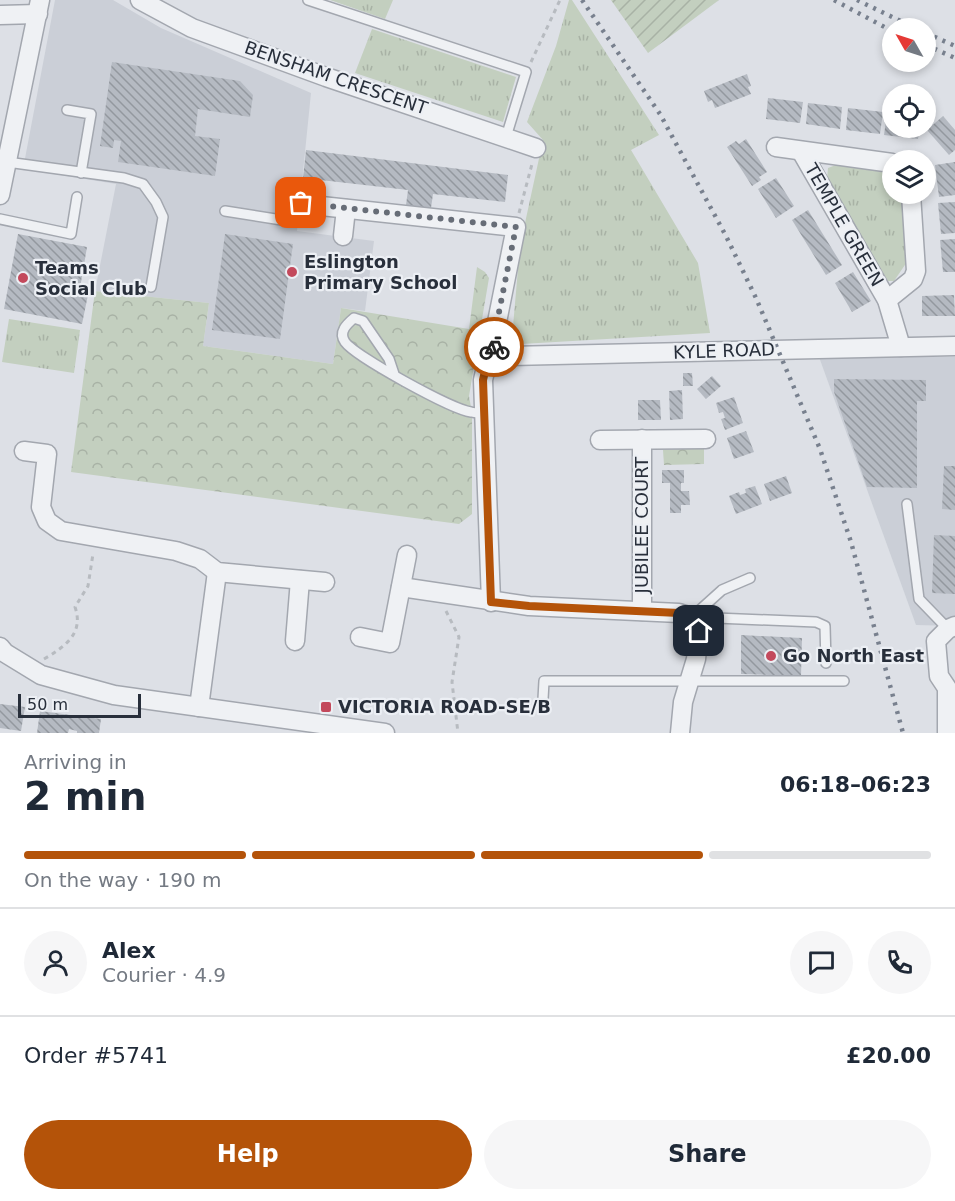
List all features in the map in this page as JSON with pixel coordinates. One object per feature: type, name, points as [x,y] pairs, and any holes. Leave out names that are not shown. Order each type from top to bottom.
[{"type":"street","name":"BENSHAM CRESCENT","points":[[140,0],[192,28],[326,77],[536,148]]},
{"type":"street","points":[[0,15],[39,7],[0,195]]},
{"type":"street","name":"TEMPLE GREEN","points":[[777,147],[882,162]]},
{"type":"street","name":"TEMPLE GREEN","points":[[801,151],[886,300],[901,347]]},
{"type":"street","name":"TEMPLE GREEN","points":[[886,300],[913,279],[916,271],[912,204]]},
{"type":"street","points":[[312,205],[516,227],[495,332],[494,359],[486,367],[484,373],[491,602]]},
{"type":"street","points":[[343,236],[346,209]]},
{"type":"street","name":"KYLE ROAD","points":[[494,359],[510,356],[955,346]]},
{"type":"street","name":"JUBILEE COURT","points":[[642,439],[642,611]]},
{"type":"street","points":[[600,440],[706,439]]},
{"type":"street","points":[[24,452],[47,454],[41,507],[47,521],[60,531],[176,551],[200,560],[217,572],[325,582]]},
{"type":"street","points":[[360,637],[390,643],[407,555]]},
{"type":"street","points":[[199,707],[217,572]]},
{"type":"street","points":[[295,641],[300,580]]},
{"type":"street","points":[[401,587],[529,606],[679,613],[692,617],[698,624],[699,643],[683,702],[680,733]]},
{"type":"street","points":[[947,733],[951,688],[939,676],[936,641],[951,627]]},
{"type":"street","points":[[0,647],[4,653],[35,671],[114,695],[385,733]]},
{"type":"lane","points":[[308,0],[526,72],[506,136]]},
{"type":"lane","points":[[67,110],[91,114],[81,173]]},
{"type":"lane","points":[[7,162],[124,178],[143,184],[163,217],[151,287]]},
{"type":"lane","points":[[0,219],[71,234],[77,197]]},
{"type":"lane","points":[[225,211],[288,221],[291,202],[312,205]]},
{"type":"lane","points":[[393,374],[389,359],[363,321],[354,318],[346,325],[342,333],[344,341],[375,364],[446,404],[472,413],[485,412]]},
{"type":"lane","points":[[907,504],[919,599],[951,627]]},
{"type":"lane","points":[[692,617],[722,590],[750,578]]},
{"type":"lane","points":[[692,617],[816,622],[825,626],[826,663]]},
{"type":"lane","points":[[543,699],[544,681],[844,681]]},
{"type":"path","points":[[526,72],[560,1]]},
{"type":"path","points":[[516,227],[536,148]]},
{"type":"path","points":[[35,671],[77,630],[79,617],[75,607],[88,586],[96,537]]},
{"type":"path","points":[[437,594],[459,637],[452,682],[458,733]]},
{"type":"shaded area","points":[[55,0],[113,0],[161,28],[311,93],[297,231],[374,241],[365,311],[341,308],[333,364],[203,346],[209,303],[95,291],[116,184],[23,169]]},
{"type":"shaded area","points":[[819,357],[955,357],[955,626],[916,625]]},
{"type":"green space","points":[[330,0],[393,0],[385,19]]},
{"type":"green space","points":[[569,0],[572,0],[659,135],[631,150],[698,263],[710,333],[521,344],[512,338],[520,246],[543,140],[527,122],[556,46]]},
{"type":"green space","points":[[611,0],[719,0],[648,53]]},
{"type":"green space","points":[[372,29],[516,77],[503,122],[355,73]]},
{"type":"green space","points":[[841,163],[882,168],[882,204],[906,204],[909,259],[894,281],[888,281],[827,179],[828,168]]},
{"type":"green space","points":[[477,267],[489,278],[469,396],[472,413],[472,514],[459,524],[71,472],[95,291],[209,303],[203,346],[333,364],[341,308],[469,329]]},
{"type":"green space","points":[[9,319],[80,330],[74,373],[2,362]]},
{"type":"green space","points":[[704,448],[704,464],[664,465],[663,450]]},
{"type":"building","points":[[112,62],[240,81],[253,95],[250,117],[198,109],[195,136],[220,139],[215,176],[118,162],[121,141],[114,140],[113,148],[100,146]]},
{"type":"building","points":[[747,74],[751,94],[715,108],[712,100],[708,102],[704,91]]},
{"type":"building","points":[[768,98],[803,102],[800,123],[766,119]]},
{"type":"building","points":[[808,103],[842,107],[840,129],[806,124]]},
{"type":"building","points":[[848,108],[882,112],[880,134],[846,130]]},
{"type":"building","points":[[943,116],[955,130],[955,150],[949,155],[934,138],[936,138],[936,122]]},
{"type":"building","points":[[746,139],[767,172],[759,177],[761,180],[752,186],[727,147],[736,141],[739,144]]},
{"type":"building","points":[[306,150],[508,175],[505,202],[433,194],[431,208],[406,205],[408,190],[303,178]]},
{"type":"building","points":[[955,162],[955,195],[939,197],[936,165]]},
{"type":"building","points":[[776,178],[794,206],[776,218],[758,189]]},
{"type":"building","points":[[955,202],[955,233],[941,234],[938,203]]},
{"type":"building","points":[[808,210],[842,265],[826,275],[792,220]]},
{"type":"building","points":[[18,234],[87,247],[80,288],[89,290],[82,324],[4,309]]},
{"type":"building","points":[[225,234],[293,244],[280,339],[212,330]]},
{"type":"building","points":[[955,239],[955,272],[943,272],[940,240]]},
{"type":"building","points":[[853,272],[871,301],[852,312],[835,283]]},
{"type":"building","points":[[954,295],[955,316],[922,316],[922,296]]},
{"type":"building","points":[[683,373],[692,373],[693,386],[683,386]]},
{"type":"building","points":[[712,376],[721,386],[706,399],[697,389]]},
{"type":"building","points":[[834,379],[926,380],[926,401],[917,401],[917,488],[867,487],[834,392]]},
{"type":"building","points":[[682,390],[683,419],[670,420],[669,391]]},
{"type":"building","points":[[734,397],[743,423],[725,430],[721,419],[725,418],[723,412],[719,413],[716,403]]},
{"type":"building","points":[[638,400],[660,400],[661,420],[638,420]]},
{"type":"building","points":[[746,431],[754,452],[734,459],[727,438]]},
{"type":"building","points":[[944,466],[955,466],[955,510],[942,509]]},
{"type":"building","points":[[662,470],[684,470],[684,483],[681,483],[681,491],[689,491],[690,505],[681,505],[681,513],[670,513],[670,483],[662,483]]},
{"type":"building","points":[[786,476],[792,493],[770,501],[764,484]]},
{"type":"building","points":[[755,486],[762,504],[736,514],[729,496],[739,492],[740,495],[746,493],[745,489]]},
{"type":"building","points":[[934,535],[955,536],[955,594],[932,593]]},
{"type":"building","name":"Go North East","points":[[741,635],[802,638],[801,676],[741,674]]},
{"type":"building","points":[[0,704],[25,707],[21,731],[0,728]]},
{"type":"building","points":[[40,711],[101,719],[99,733],[77,733],[69,729],[68,733],[37,733]]},
{"type":"railway","points":[[582,0],[660,114],[726,236],[756,298],[820,449],[851,542],[903,733]]},
{"type":"railway","points":[[834,0],[882,26]]},
{"type":"railway","points":[[857,0],[894,18]]},
{"type":"railway","points":[[936,37],[955,46]]},
{"type":"railway","points":[[936,49],[955,58]]},
{"type":"way so far","points":[[301,203],[516,227],[494,347]]},
{"type":"place","name":"Eslington Primary School","points":[[292,272]]},
{"type":"place","name":"Teams Social Club","points":[[23,278]]},
{"type":"place","name":"Go North East","points":[[771,656]]},
{"type":"place","name":"VICTORIA ROAD-SE/B","points":[[326,707]]},
{"type":"route","points":[[494,347],[494,359],[486,367],[483,380],[491,602],[679,613],[692,617],[698,624],[699,631]]}]
